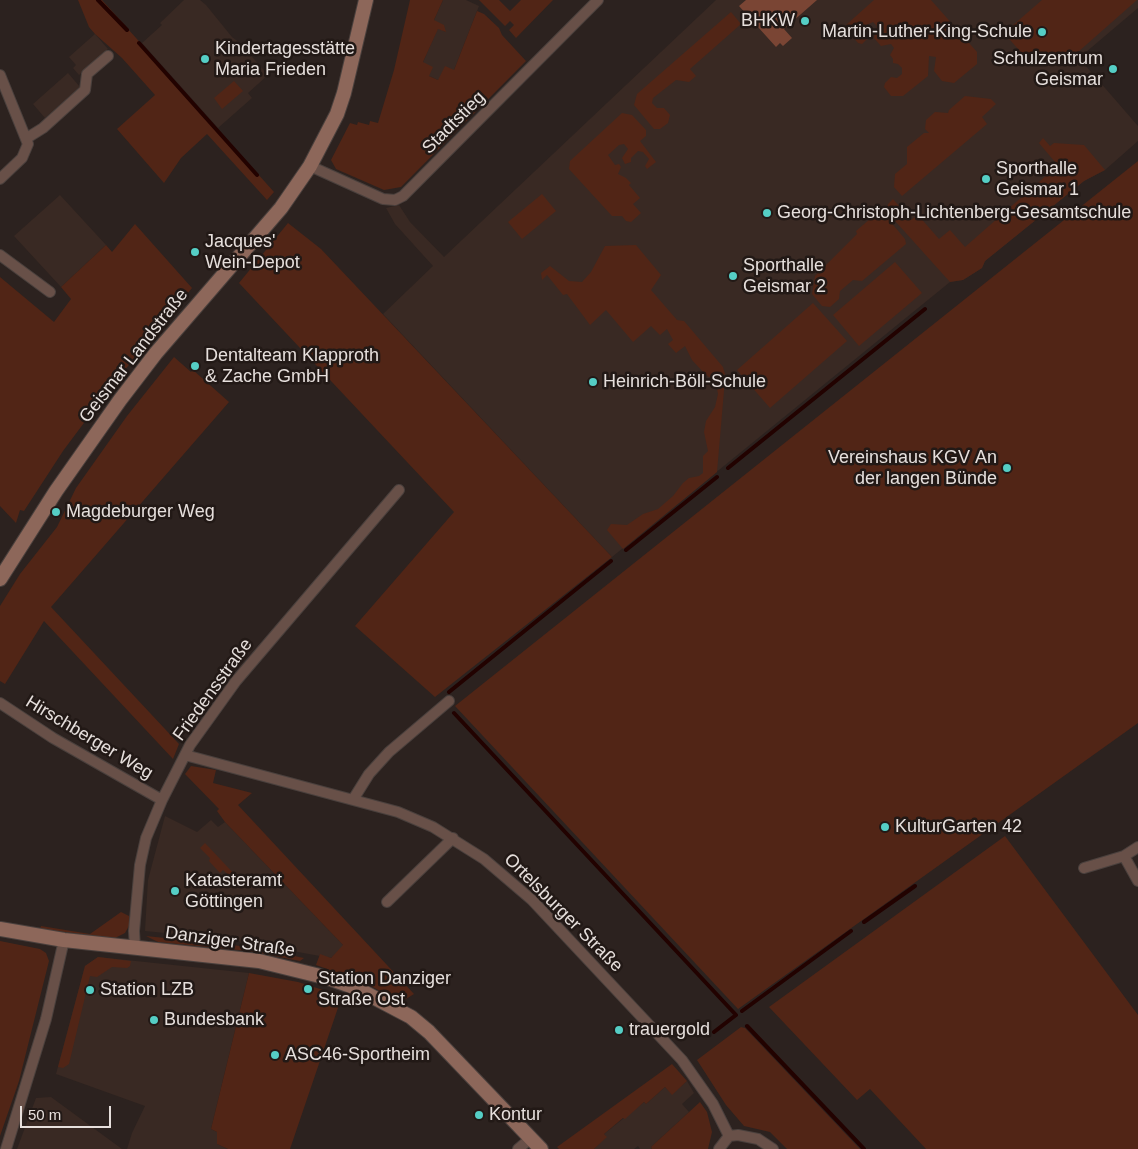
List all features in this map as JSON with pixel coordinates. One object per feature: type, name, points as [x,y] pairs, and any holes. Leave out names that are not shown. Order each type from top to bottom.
[{"type":"main road","name":"Geismar Landstraße","points":[[0,579],[56,491],[120,400],[156,353],[281,208],[310,166],[337,114],[344,93],[366,0]]},
{"type":"main road","name":"Danziger Straße","points":[[0,929],[64,940],[259,961],[328,978],[371,995],[411,1017],[430,1032],[542,1149]]},
{"type":"street","name":"Stadtstieg","points":[[310,166],[383,198],[395,200],[404,196],[598,0]]},
{"type":"street","points":[[27,138],[43,128],[85,90],[87,74],[108,56]]},
{"type":"street","points":[[0,74],[27,138],[28,148],[22,158],[0,179]]},
{"type":"street","points":[[0,255],[50,292]]},
{"type":"street","name":"Friedensstraße","points":[[135,948],[134,931],[140,865],[146,838],[184,755],[236,680],[399,490]]},
{"type":"street","points":[[354,798],[369,774],[389,752],[449,702]]},
{"type":"street","name":"Hirschberger Weg","points":[[0,703],[53,738],[162,800]]},
{"type":"street","name":"Ortelsburger Straße","points":[[184,755],[354,798],[398,812],[453,838],[509,878],[609,981],[682,1060],[712,1104],[729,1136]]},
{"type":"street","points":[[387,902],[453,838]]},
{"type":"street","points":[[1084,868],[1124,856],[1138,847]]},
{"type":"street","points":[[1124,856],[1138,881]]},
{"type":"street","points":[[6,1149],[30,1077],[64,940]]},
{"type":"street","points":[[719,1149],[729,1136],[738,1134],[758,1139],[773,1149]]},
{"type":"street","points":[[518,1149],[531,1138]]},
{"type":"shaded area","points":[[78,0],[102,0],[274,192],[267,200],[207,134],[181,158],[164,183],[117,129],[155,95],[122,58],[89,27]]},
{"type":"shaded area","name":"Kindertagesstätte Maria Frieden","points":[[184,0],[200,0],[206,5],[232,37],[240,43],[268,75],[248,93],[252,98],[218,128],[142,43],[162,25],[160,23]]},
{"type":"shaded area","points":[[410,0],[443,0],[434,20],[444,25],[446,32],[438,29],[423,62],[433,67],[429,76],[438,80],[445,66],[454,70],[477,11],[484,14],[499,28],[502,35],[526,61],[401,187],[384,190],[336,169],[331,160],[350,123],[357,125],[358,122],[369,125],[370,121],[378,123],[394,70]]},
{"type":"shaded area","points":[[443,0],[466,0],[479,6],[454,70],[438,80],[429,76],[423,62],[438,28],[446,32],[434,20]]},
{"type":"shaded area","points":[[479,0],[499,0],[510,11],[521,0],[553,0],[516,38],[509,30],[514,25],[510,21],[505,26]]},
{"type":"shaded area","name":"Georg-Christoph-Lichtenberg-Gesamtschule","points":[[716,0],[1138,0],[1138,8],[1079,58],[1138,126],[1138,141],[1105,170],[1084,181],[985,261],[982,268],[963,280],[950,282],[612,557],[383,314],[433,266],[395,224],[386,208],[399,205],[410,222],[444,257]]},
{"type":"shaded area","points":[[746,0],[817,0],[784,29],[792,38],[783,46],[780,43],[776,47],[739,6]]},
{"type":"shaded area","points":[[874,0],[931,0],[977,52],[977,64],[954,83],[942,81],[934,71],[936,57],[929,56],[928,76],[903,96],[891,96],[884,87],[885,83],[891,77],[897,78],[902,74],[902,68],[898,64],[893,63],[890,55],[894,48],[891,44],[881,46],[874,38],[877,26],[873,22],[864,26],[868,38],[862,44],[858,43],[846,29],[846,25]]},
{"type":"shaded area","points":[[1042,0],[1137,0],[1078,52],[1032,65],[1004,33]]},
{"type":"shaded area","points":[[731,12],[741,24],[690,69],[696,76],[689,82],[676,80],[653,98],[652,103],[657,108],[664,108],[670,115],[668,123],[660,129],[654,129],[634,105],[637,94]]},
{"type":"shaded area","points":[[95,34],[108,49],[79,75],[73,68],[76,65],[69,57]]},
{"type":"shaded area","points":[[68,73],[80,87],[45,118],[33,104]]},
{"type":"shaded area","points":[[234,81],[243,91],[222,109],[214,98]]},
{"type":"shaded area","points":[[965,96],[991,99],[996,104],[982,117],[987,124],[902,196],[894,187],[895,174],[907,164],[907,147],[924,133],[929,133],[925,129],[926,120],[935,112],[948,113]]},
{"type":"shaded area","points":[[622,113],[632,115],[646,130],[646,136],[640,141],[656,162],[647,169],[645,166],[649,159],[643,152],[638,151],[631,158],[631,162],[625,164],[622,158],[628,149],[624,144],[619,145],[608,155],[615,165],[619,164],[621,167],[618,174],[631,183],[629,185],[640,198],[633,204],[641,213],[631,222],[626,221],[622,216],[612,216],[569,169],[570,161]]},
{"type":"shaded area","points":[[1043,138],[1050,146],[1054,143],[1084,145],[1105,170],[1084,181],[985,261],[982,268],[963,280],[950,282],[887,212],[888,204],[893,199],[911,220],[918,215],[939,239],[950,230],[965,247],[1048,174],[1046,170],[1055,162],[1039,143]]},
{"type":"shaded area","points":[[1138,161],[1138,723],[738,1009],[455,706]]},
{"type":"shaded area","points":[[542,194],[556,211],[522,239],[508,222]]},
{"type":"shaded area","points":[[60,195],[106,245],[61,287],[14,236]]},
{"type":"shaded area","points":[[878,212],[883,213],[905,239],[906,244],[862,281],[853,280],[840,291],[839,299],[830,307],[822,306],[812,294],[815,276],[857,234],[856,231]]},
{"type":"shaded area","points":[[288,223],[321,249],[612,557],[435,697],[355,626],[454,512],[239,283]]},
{"type":"shaded area","points":[[135,224],[192,288],[110,388],[63,451],[24,511],[20,510],[16,523],[0,506],[0,277],[54,322],[71,299],[61,287],[106,245],[112,252]]},
{"type":"shaded area","points":[[636,245],[661,275],[651,290],[677,320],[684,321],[723,367],[725,374],[723,376],[709,377],[705,374],[692,360],[685,346],[676,353],[668,344],[673,340],[667,329],[660,335],[651,326],[633,342],[606,310],[590,325],[567,294],[563,295],[547,275],[542,280],[541,273],[550,266],[569,281],[582,282],[591,272],[605,246]]},
{"type":"shaded area","points":[[895,262],[922,293],[859,346],[833,315]]},
{"type":"shaded area","points":[[813,303],[847,341],[770,408],[737,370]]},
{"type":"shaded area","points":[[174,357],[191,372],[193,370],[229,402],[51,607],[179,744],[173,759],[44,621],[5,684],[0,681],[0,606],[20,574],[57,527],[76,488],[127,416]]},
{"type":"shaded area","points":[[725,379],[717,472],[623,549],[607,530],[611,524],[627,525],[643,514],[658,509],[689,478],[703,473],[703,456],[708,451],[704,432],[706,421],[715,407],[718,394],[716,383]]},
{"type":"shaded area","points":[[191,766],[216,770],[213,783],[252,793],[238,805],[414,994],[401,1002],[363,982],[316,965],[320,954],[331,958],[343,945],[225,822],[217,811],[219,809],[185,774]]},
{"type":"shaded area","points":[[165,816],[197,832],[211,820],[218,827],[225,822],[344,946],[331,958],[226,939],[145,931],[148,880]]},
{"type":"shaded area","points":[[1005,836],[1138,1015],[1138,1149],[926,1149],[870,1089],[857,1100],[769,1007]]},
{"type":"shaded area","points":[[205,843],[237,877],[234,880],[223,870],[220,873],[209,861],[210,858],[200,848]]},
{"type":"shaded area","points":[[121,912],[129,916],[130,924],[125,933],[115,938],[40,929],[41,926],[90,934]]},
{"type":"shaded area","points":[[146,936],[250,947],[304,958],[300,961],[249,951],[158,942]]},
{"type":"shaded area","points":[[0,941],[40,949],[46,953],[49,961],[19,1081],[0,1136]]},
{"type":"shaded area","name":"Bundesbank","points":[[98,957],[249,973],[211,1129],[217,1132],[217,1144],[228,1149],[127,1149],[132,1133],[145,1106],[56,1074],[85,966]]},
{"type":"shaded area","points":[[98,957],[131,961],[130,966],[127,968],[112,967],[97,977],[90,976],[69,1064],[63,1068],[58,1067],[85,966]]},
{"type":"shaded area","name":"ASC46-Sportheim","points":[[249,973],[298,982],[342,996],[290,1149],[228,1149],[217,1144],[217,1132],[211,1129]]},
{"type":"shaded area","points":[[741,1027],[745,1028],[860,1149],[787,1149],[770,1132],[744,1126],[726,1105],[697,1060]]},
{"type":"shaded area","points":[[672,1064],[687,1081],[672,1095],[665,1087],[646,1104],[644,1102],[604,1134],[607,1137],[594,1149],[559,1149],[557,1147]]},
{"type":"shaded area","points":[[687,1081],[694,1093],[682,1104],[689,1112],[651,1147],[652,1149],[640,1149],[638,1146],[634,1149],[594,1149],[606,1137],[604,1134],[644,1102],[646,1104],[665,1087],[672,1094]]},
{"type":"shaded area","points":[[51,1097],[122,1149],[17,1149],[36,1098]]},
{"type":"shaded area","points":[[700,1102],[707,1112],[712,1132],[708,1149],[652,1149],[651,1147]]},
{"type":"waterway","points":[[98,0],[127,30]]},
{"type":"waterway","points":[[139,43],[257,175]]},
{"type":"waterway","points":[[728,468],[925,309]]},
{"type":"waterway","points":[[626,550],[717,477]]},
{"type":"waterway","points":[[449,692],[611,561]]},
{"type":"waterway","points":[[454,713],[736,1015],[714,1032]]},
{"type":"waterway","points":[[864,922],[915,886]]},
{"type":"waterway","points":[[742,1011],[851,931]]},
{"type":"waterway","points":[[747,1026],[864,1149]]},
{"type":"place","name":"BHKW","points":[[805,21]]},
{"type":"place","name":"Martin-Luther-King-Schule","points":[[1042,32]]},
{"type":"place","name":"Kindertagesstätte Maria Frieden","points":[[205,59]]},
{"type":"place","name":"Schulzentrum Geismar","points":[[1113,69]]},
{"type":"place","name":"Sporthalle Geismar 1","points":[[986,179]]},
{"type":"place","name":"Georg-Christoph-Lichtenberg-Gesamtschule","points":[[767,213]]},
{"type":"place","name":"Jacques' Wein-Depot","points":[[195,252]]},
{"type":"place","name":"Sporthalle Geismar 2","points":[[733,276]]},
{"type":"place","name":"Dentalteam Klapproth & Zache GmbH","points":[[195,366]]},
{"type":"place","name":"Heinrich-Böll-Schule","points":[[593,382]]},
{"type":"place","name":"Vereinshaus KGV An der langen Bünde","points":[[1007,468]]},
{"type":"place","name":"Magdeburger Weg","points":[[56,512]]},
{"type":"place","name":"KulturGarten 42","points":[[885,827]]},
{"type":"place","name":"Katasteramt Göttingen","points":[[175,891]]},
{"type":"place","name":"Station Danziger Straße Ost","points":[[308,989]]},
{"type":"place","name":"Station LZB","points":[[90,990]]},
{"type":"place","name":"Bundesbank","points":[[154,1020]]},
{"type":"place","name":"trauergold","points":[[619,1030]]},
{"type":"place","name":"ASC46-Sportheim","points":[[275,1055]]},
{"type":"place","name":"Kontur","points":[[479,1115]]}]
